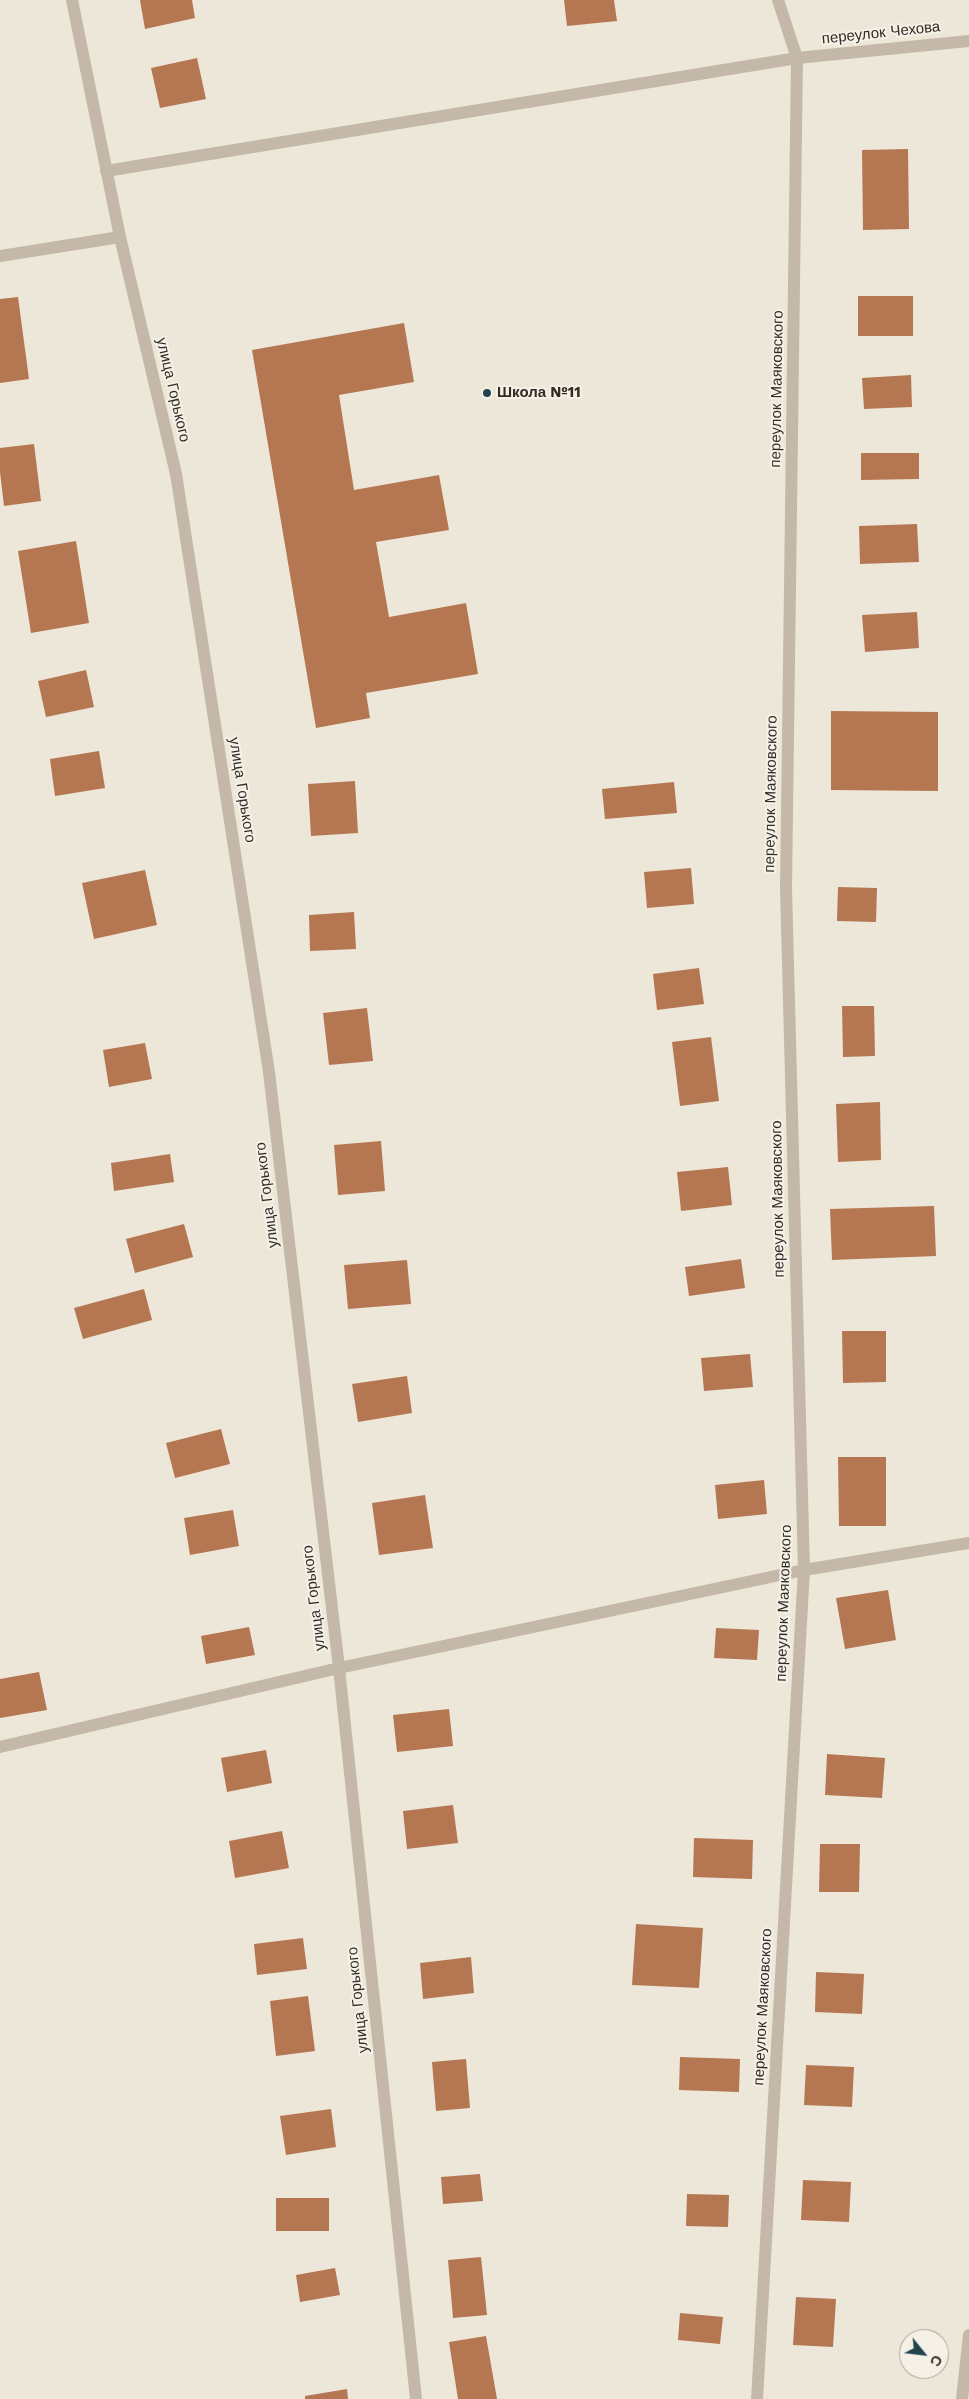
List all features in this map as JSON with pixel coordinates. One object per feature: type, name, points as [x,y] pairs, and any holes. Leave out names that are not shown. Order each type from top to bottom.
[{"type":"street","name":"улица Горького","points":[[72,0],[120,238],[176,474],[269,1072],[339,1668],[416,2399]]},
{"type":"street","name":"переулок Маяковского","points":[[757,2399],[804,1570],[786,888],[797,58],[778,0]]},
{"type":"street","name":"переулок Чехова","points":[[106,171],[797,58],[969,41]]},
{"type":"street","points":[[0,256],[120,238]]},
{"type":"street","points":[[0,1747],[339,1668],[804,1570],[969,1543]]},
{"type":"street","points":[[962,2399],[969,2335]]},
{"type":"building","points":[[140,0],[192,0],[195,18],[145,29]]},
{"type":"building","points":[[564,0],[614,0],[617,21],[567,26]]},
{"type":"building","points":[[197,58],[206,99],[160,108],[151,68]]},
{"type":"building","points":[[908,149],[909,229],[863,230],[862,150]]},
{"type":"building","points":[[858,296],[913,296],[913,336],[858,336]]},
{"type":"building","points":[[18,297],[29,379],[0,383],[0,299]]},
{"type":"building","points":[[404,323],[414,382],[339,395],[354,490],[439,475],[449,530],[376,542],[389,617],[466,603],[478,674],[366,693],[370,718],[316,728],[252,350]]},
{"type":"building","points":[[911,375],[912,407],[864,409],[862,378]]},
{"type":"building","points":[[34,444],[41,501],[4,506],[0,472],[0,448]]},
{"type":"building","points":[[861,453],[919,453],[919,479],[861,480]]},
{"type":"building","points":[[917,524],[919,562],[860,564],[859,526]]},
{"type":"building","points":[[76,541],[89,623],[31,633],[18,551]]},
{"type":"building","points":[[917,612],[919,648],[865,652],[862,615]]},
{"type":"building","points":[[86,670],[94,707],[46,717],[38,681]]},
{"type":"building","points":[[831,711],[938,712],[938,791],[831,790]]},
{"type":"building","points":[[99,751],[105,788],[55,796],[50,759]]},
{"type":"building","points":[[355,781],[358,833],[311,836],[308,784]]},
{"type":"building","points":[[674,782],[677,813],[605,819],[602,789]]},
{"type":"building","points":[[691,868],[694,904],[647,908],[644,872]]},
{"type":"building","points":[[145,870],[157,925],[94,939],[82,883]]},
{"type":"building","points":[[838,887],[877,888],[876,922],[837,921]]},
{"type":"building","points":[[354,912],[356,949],[310,951],[309,915]]},
{"type":"building","points":[[699,968],[704,1004],[657,1010],[653,974]]},
{"type":"building","points":[[842,1006],[874,1006],[875,1056],[843,1057]]},
{"type":"building","points":[[367,1008],[373,1061],[329,1065],[323,1013]]},
{"type":"building","points":[[711,1037],[719,1101],[680,1106],[672,1042]]},
{"type":"building","points":[[145,1043],[152,1079],[109,1087],[103,1050]]},
{"type":"building","points":[[880,1102],[881,1160],[838,1162],[836,1104]]},
{"type":"building","points":[[381,1141],[385,1191],[338,1195],[334,1145]]},
{"type":"building","points":[[170,1154],[174,1182],[114,1191],[111,1163]]},
{"type":"building","points":[[728,1167],[732,1205],[681,1211],[677,1172]]},
{"type":"building","points":[[934,1206],[936,1256],[832,1260],[830,1209]]},
{"type":"building","points":[[184,1224],[193,1257],[135,1273],[126,1239]]},
{"type":"building","points":[[741,1259],[745,1288],[689,1296],[685,1267]]},
{"type":"building","points":[[407,1260],[411,1304],[348,1309],[344,1265]]},
{"type":"building","points":[[144,1289],[152,1320],[83,1339],[74,1308]]},
{"type":"building","points":[[842,1331],[886,1331],[886,1382],[843,1383]]},
{"type":"building","points":[[750,1354],[753,1387],[704,1391],[701,1358]]},
{"type":"building","points":[[407,1376],[412,1413],[358,1422],[352,1384]]},
{"type":"building","points":[[221,1429],[230,1464],[175,1478],[166,1443]]},
{"type":"building","points":[[838,1457],[886,1457],[886,1526],[839,1526]]},
{"type":"building","points":[[764,1480],[767,1514],[718,1519],[715,1485]]},
{"type":"building","points":[[425,1495],[433,1548],[379,1555],[372,1503]]},
{"type":"building","points":[[233,1510],[239,1546],[190,1555],[184,1518]]},
{"type":"building","points":[[888,1590],[896,1640],[845,1649],[836,1598]]},
{"type":"building","points":[[249,1627],[255,1655],[206,1664],[201,1636]]},
{"type":"building","points":[[716,1628],[759,1630],[757,1660],[714,1658]]},
{"type":"building","points":[[39,1672],[47,1710],[0,1718],[0,1679]]},
{"type":"building","points":[[449,1709],[453,1746],[397,1752],[393,1715]]},
{"type":"building","points":[[266,1750],[272,1783],[227,1792],[221,1758]]},
{"type":"building","points":[[827,1754],[885,1758],[882,1798],[825,1795]]},
{"type":"building","points":[[453,1805],[458,1843],[407,1849],[403,1811]]},
{"type":"building","points":[[282,1831],[289,1868],[235,1878],[229,1841]]},
{"type":"building","points":[[694,1838],[753,1840],[752,1879],[693,1877]]},
{"type":"building","points":[[820,1844],[860,1844],[859,1892],[819,1892]]},
{"type":"building","points":[[636,1924],[703,1928],[699,1988],[632,1985]]},
{"type":"building","points":[[303,1938],[307,1969],[257,1975],[254,1944]]},
{"type":"building","points":[[471,1957],[474,1993],[423,1999],[420,1963]]},
{"type":"building","points":[[816,1972],[864,1974],[862,2014],[815,2012]]},
{"type":"building","points":[[308,1996],[315,2051],[276,2056],[270,2001]]},
{"type":"building","points":[[680,2057],[740,2059],[739,2092],[679,2090]]},
{"type":"building","points":[[466,2059],[470,2108],[436,2111],[432,2062]]},
{"type":"building","points":[[806,2065],[854,2067],[852,2107],[804,2105]]},
{"type":"building","points":[[331,2109],[336,2147],[286,2155],[280,2116]]},
{"type":"building","points":[[480,2174],[483,2201],[443,2204],[441,2177]]},
{"type":"building","points":[[803,2180],[851,2182],[849,2222],[801,2220]]},
{"type":"building","points":[[687,2194],[729,2195],[728,2227],[686,2226]]},
{"type":"building","points":[[276,2198],[329,2198],[329,2231],[276,2231]]},
{"type":"building","points":[[481,2257],[487,2315],[453,2318],[448,2260]]},
{"type":"building","points":[[335,2268],[340,2295],[300,2302],[296,2275]]},
{"type":"building","points":[[796,2297],[836,2299],[833,2347],[793,2345]]},
{"type":"building","points":[[680,2313],[723,2317],[720,2344],[678,2340]]},
{"type":"building","points":[[486,2336],[497,2399],[458,2399],[449,2342]]},
{"type":"building","points":[[347,2389],[348,2399],[305,2399],[305,2396]]},
{"type":"place","name":"Школа №11","points":[[487,393]]}]
